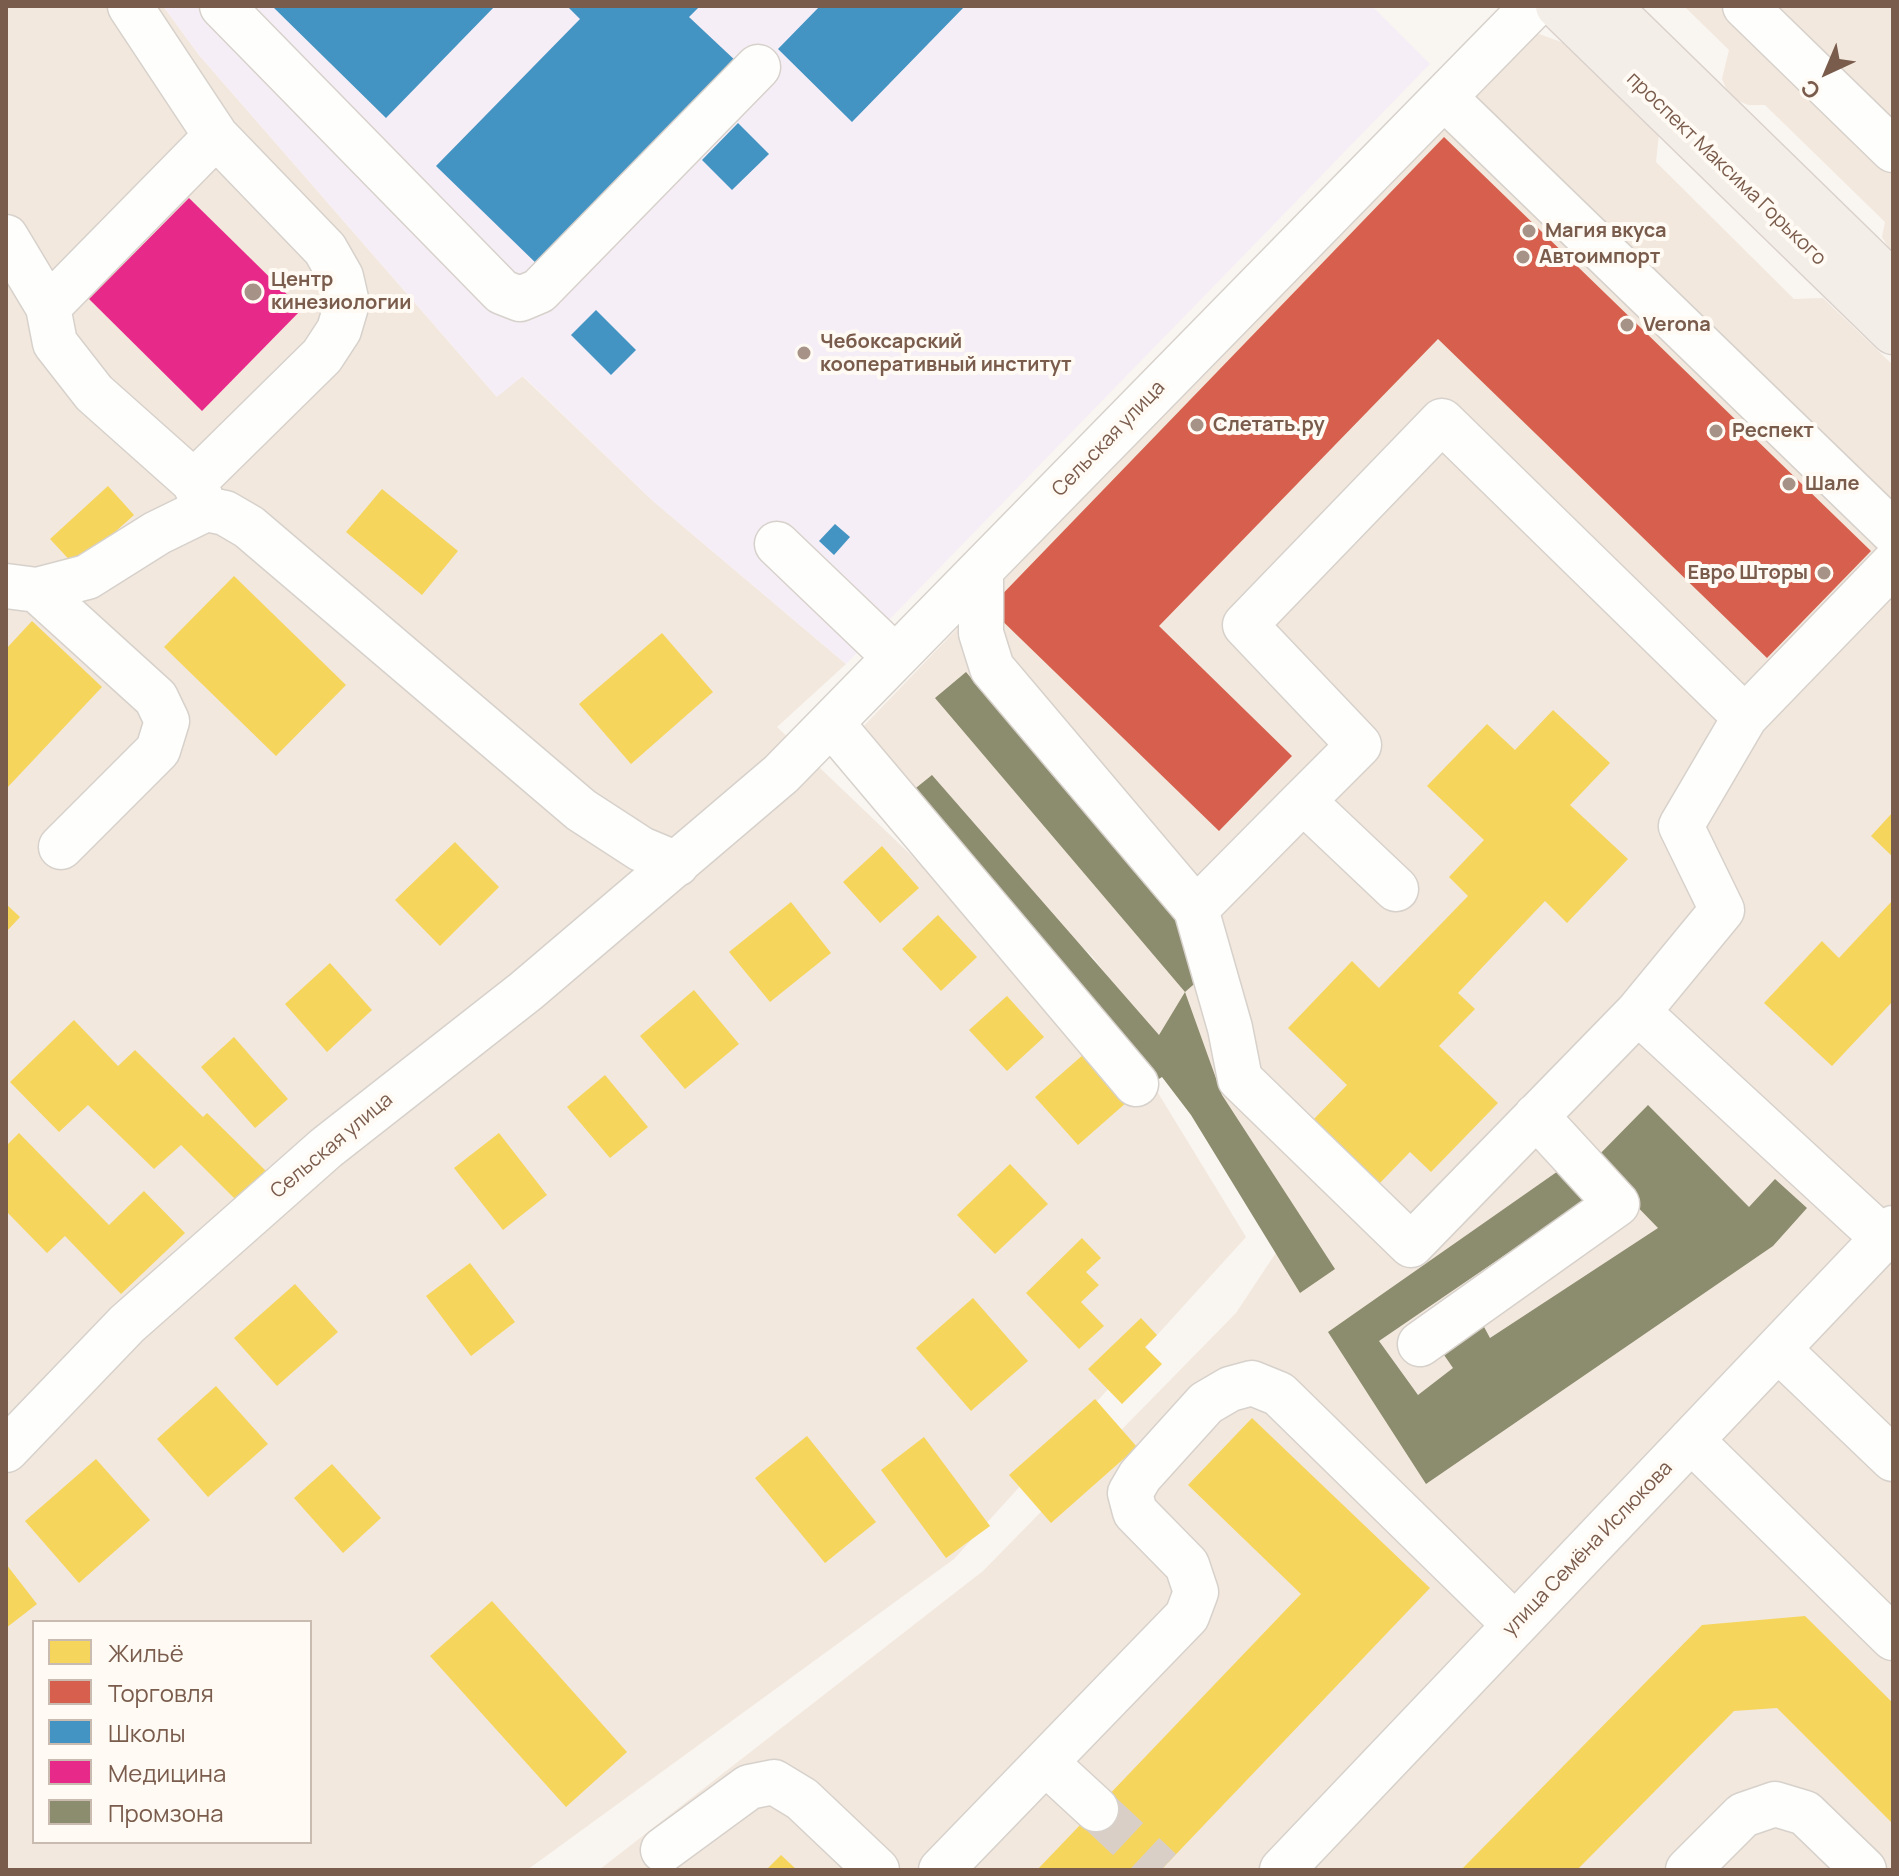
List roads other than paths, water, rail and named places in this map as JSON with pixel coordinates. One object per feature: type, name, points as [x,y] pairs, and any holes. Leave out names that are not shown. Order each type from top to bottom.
[{"type":"main road","name":"проспект Максима Горького","points":[[1558,6],[1893,332]]},
{"type":"main road","name":"проспект Максима Горького","points":[[1608,6],[1893,284]]},
{"type":"street","points":[[22,588],[87,577],[157,533],[200,496],[322,356],[339,330],[347,303],[341,277],[325,249],[216,136],[130,6]]},
{"type":"street","points":[[222,6],[502,292],[520,299],[539,291],[758,67]]},
{"type":"street","name":"Сельская улица","points":[[6,1450],[127,1324],[326,1148],[526,991],[781,774],[1533,6]]},
{"type":"street","points":[[1745,6],[1893,150]]},
{"type":"street","points":[[1444,97],[1893,532]]},
{"type":"street","points":[[48,307],[216,136]]},
{"type":"street","points":[[6,237],[48,307],[55,343],[94,393],[200,496],[249,527],[581,810],[641,849],[677,864]]},
{"type":"street","points":[[1196,909],[1359,745],[1245,625],[1442,421],[1745,717]]},
{"type":"street","points":[[777,544],[895,657]]},
{"type":"street","points":[[981,570],[981,633],[992,668],[1196,909],[1230,1028],[1240,1079],[1411,1245],[1638,1012],[1722,910],[1681,826],[1745,717],[1893,564]]},
{"type":"street","points":[[22,588],[156,698],[167,721],[158,750],[61,847]]},
{"type":"street","points":[[831,723],[1136,1084]]},
{"type":"street","points":[[1303,801],[1396,889]]},
{"type":"street","points":[[1638,1012],[1888,1233]]},
{"type":"street","points":[[1420,1344],[1617,1204],[1536,1116]]},
{"type":"street","name":"улица Семёна Ислюкова","points":[[1282,1870],[1888,1233]]},
{"type":"street","points":[[1778,1349],[1893,1459]]},
{"type":"street","points":[[941,1870],[1187,1616],[1196,1592],[1187,1565],[1135,1512],[1130,1493],[1140,1476],[1206,1403],[1230,1389],[1252,1383],[1279,1394],[1515,1625]]},
{"type":"street","points":[[1691,1440],[1893,1638]]},
{"type":"street","points":[[1046,1763],[1096,1809]]},
{"type":"street","points":[[663,1850],[749,1787],[774,1782],[802,1799],[877,1870]]},
{"type":"street","points":[[1688,1870],[1743,1815],[1775,1804],[1805,1813],[1864,1870]]},
{"type":"tunnel","points":[[1096,1809],[1161,1870]]},
{"type":"place","name":"Магия вкуса","points":[[1529,231]]},
{"type":"place","name":"Автоимпорт","points":[[1523,257]]},
{"type":"place","name":"Центр кинезиологии","points":[[253,292]]},
{"type":"place","name":"Verona","points":[[1627,325]]},
{"type":"place","name":"Чебоксарский кооперативный институт","points":[[804,353]]},
{"type":"place","name":"Слетать.ру","points":[[1197,425]]},
{"type":"place","name":"Респект","points":[[1716,431]]},
{"type":"place","name":"Шале","points":[[1789,484]]},
{"type":"place","name":"Евро Шторы","points":[[1824,573]]}]
